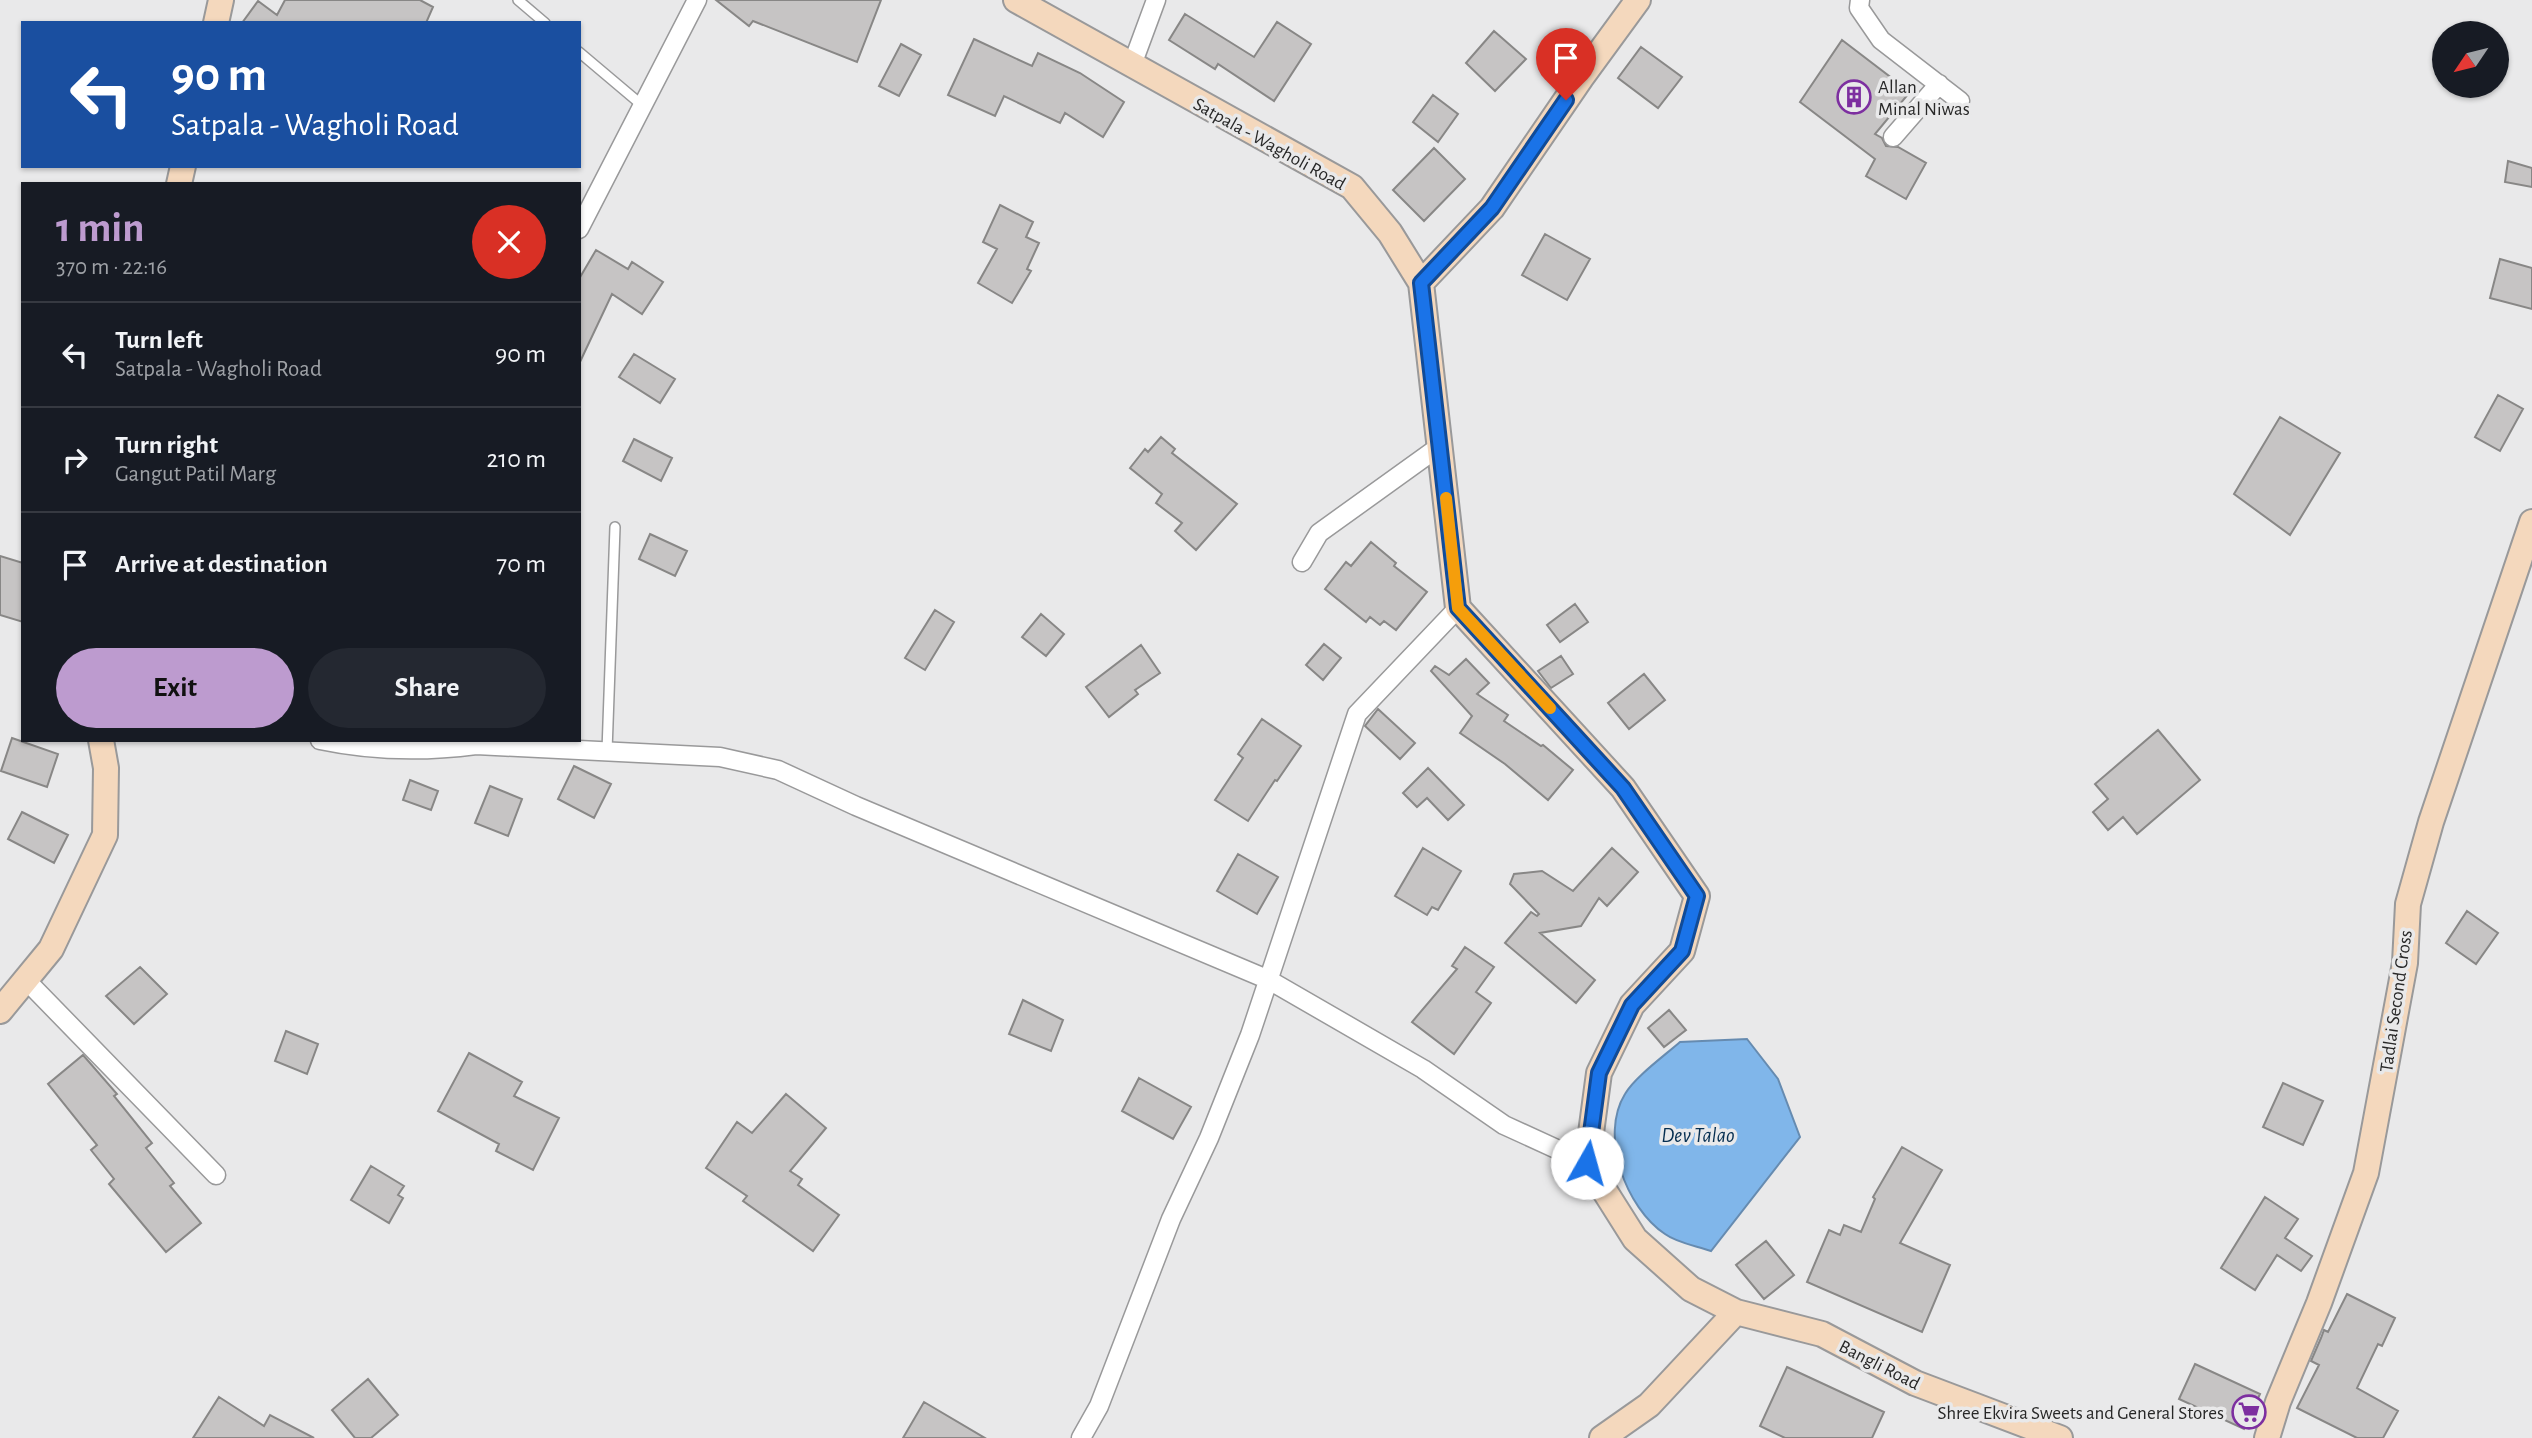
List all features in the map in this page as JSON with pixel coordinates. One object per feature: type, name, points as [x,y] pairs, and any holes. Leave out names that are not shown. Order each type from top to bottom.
[{"type":"main road","points":[[216,21],[221,0]]},
{"type":"main road","name":"Satpala - Wagholi Road","points":[[1016,0],[1352,187],[1390,233],[1421,283],[1458,608]]},
{"type":"main road","points":[[1421,283],[1492,208],[1638,0]]},
{"type":"main road","name":"Tadlai Second Cross","points":[[2267,1438],[2278,1402],[2319,1303],[2367,1173],[2405,963],[2407,904],[2435,809],[2532,522]]},
{"type":"main road","points":[[1458,608],[1623,788],[1697,896],[1682,951],[1632,1005],[1599,1073],[1587,1163],[1635,1239],[1690,1289],[1737,1312],[1649,1405],[1602,1438]]},
{"type":"main road","points":[[0,1012],[14,986],[51,949],[105,835],[106,768],[101,742]]},
{"type":"main road","name":"Bangli Road","points":[[1737,1312],[1822,1334],[1915,1383],[2060,1438]]},
{"type":"street","points":[[581,225],[697,0]]},
{"type":"street","points":[[1132,65],[1156,0]]},
{"type":"street","points":[[1860,0],[1859,8],[1881,40],[1960,101]]},
{"type":"street","points":[[1893,137],[1940,85]]},
{"type":"street","points":[[1302,562],[1320,533],[1440,446]]},
{"type":"street","points":[[1081,1438],[1099,1406],[1171,1219],[1209,1138],[1269,980],[1357,714],[1458,608]]},
{"type":"street","points":[[334,742],[397,751],[440,750],[475,744],[720,757],[778,770],[856,806],[1269,980],[1423,1069],[1504,1125],[1587,1163]]},
{"type":"street","points":[[14,986],[216,1175]]},
{"type":"lane","points":[[518,0],[543,21]]},
{"type":"lane","points":[[581,54],[643,106]]},
{"type":"lane","points":[[607,751],[615,527]]},
{"type":"water","name":"Dev Talao","points":[[1747,1039],[1778,1079],[1800,1137],[1711,1251],[1665,1234],[1639,1207],[1628,1189],[1616,1150],[1618,1111],[1625,1094],[1636,1081],[1680,1042]]},
{"type":"building","points":[[285,0],[420,0],[433,7],[427,21],[243,21],[258,1],[277,15]]},
{"type":"building","points":[[716,0],[881,0],[857,62],[753,21],[749,26]]},
{"type":"building","points":[[1185,14],[1254,57],[1277,22],[1311,44],[1274,101],[1218,64],[1215,69],[1169,40]]},
{"type":"building","points":[[1494,31],[1526,59],[1495,91],[1466,63]]},
{"type":"building","points":[[974,39],[1032,66],[1038,53],[1080,73],[1124,102],[1103,137],[1065,113],[1060,123],[1004,96],[995,116],[948,95]]},
{"type":"building","name":"Allan Minal Niwas","points":[[1842,40],[1910,92],[1875,134],[1882,138],[1886,146],[1898,147],[1926,163],[1906,199],[1866,176],[1875,159],[1800,102]]},
{"type":"building","points":[[901,44],[921,55],[899,96],[879,86]]},
{"type":"building","points":[[1641,47],[1682,77],[1658,108],[1618,78]]},
{"type":"building","points":[[1433,95],[1458,114],[1438,142],[1413,122]]},
{"type":"building","points":[[1434,148],[1465,179],[1424,221],[1393,190]]},
{"type":"building","points":[[2508,161],[2532,168],[2532,187],[2505,182]]},
{"type":"building","points":[[1000,205],[1033,222],[1026,237],[1039,243],[1027,269],[1031,271],[1012,303],[978,283],[997,249],[983,242]]},
{"type":"building","points":[[1545,234],[1590,259],[1567,300],[1522,275]]},
{"type":"building","points":[[596,250],[628,269],[632,262],[663,282],[642,314],[612,294],[581,360],[581,276]]},
{"type":"building","points":[[2500,259],[2532,268],[2532,309],[2490,298]]},
{"type":"building","points":[[634,354],[675,379],[660,403],[619,377]]},
{"type":"building","points":[[2498,395],[2523,409],[2500,451],[2475,437]]},
{"type":"building","points":[[2280,417],[2340,453],[2290,535],[2234,494]]},
{"type":"building","points":[[1161,437],[1175,449],[1172,453],[1237,504],[1196,550],[1175,531],[1182,523],[1156,503],[1162,494],[1130,468],[1145,449],[1148,452]]},
{"type":"building","points":[[634,439],[672,458],[661,481],[623,461]]},
{"type":"building","points":[[650,534],[687,551],[675,576],[639,559]]},
{"type":"building","points":[[1371,542],[1396,563],[1394,566],[1427,592],[1396,630],[1384,621],[1380,625],[1370,617],[1366,622],[1325,589],[1346,562],[1351,566]]},
{"type":"building","points":[[0,556],[21,562],[21,621],[0,615]]},
{"type":"building","points":[[1575,604],[1588,622],[1560,642],[1547,625]]},
{"type":"building","points":[[935,610],[954,622],[925,670],[905,658]]},
{"type":"building","points":[[1041,614],[1064,634],[1046,656],[1022,637]]},
{"type":"building","points":[[1324,644],[1341,658],[1323,680],[1306,665]]},
{"type":"building","points":[[1141,645],[1160,673],[1135,690],[1138,694],[1109,717],[1086,687]]},
{"type":"building","points":[[1561,656],[1573,674],[1551,688],[1538,671]]},
{"type":"building","points":[[1466,659],[1489,683],[1477,694],[1508,715],[1504,721],[1543,745],[1573,770],[1548,800],[1505,764],[1460,733],[1472,716],[1431,671],[1435,666],[1449,675]]},
{"type":"building","points":[[1644,674],[1665,700],[1629,729],[1608,703]]},
{"type":"building","points":[[1378,709],[1415,743],[1400,759],[1365,726]]},
{"type":"building","points":[[1262,719],[1301,746],[1248,821],[1215,800],[1243,758],[1238,754]]},
{"type":"building","points":[[2158,730],[2200,780],[2137,834],[2123,817],[2108,830],[2093,812],[2108,799],[2095,784]]},
{"type":"building","points":[[12,738],[58,754],[47,787],[1,771]]},
{"type":"building","points":[[574,766],[611,784],[594,818],[558,799]]},
{"type":"building","points":[[1428,768],[1464,805],[1448,820],[1427,798],[1417,807],[1403,793]]},
{"type":"building","points":[[410,780],[438,791],[431,810],[403,800]]},
{"type":"building","points":[[490,786],[522,799],[508,836],[475,823]]},
{"type":"building","points":[[22,812],[68,835],[54,863],[8,839]]},
{"type":"building","points":[[1423,848],[1461,871],[1438,910],[1432,907],[1427,915],[1395,896]]},
{"type":"building","points":[[1612,848],[1638,872],[1607,906],[1599,898],[1581,926],[1540,933],[1595,980],[1576,1003],[1505,943],[1531,912],[1537,916],[1539,914],[1510,884],[1514,874],[1542,871],[1573,891]]},
{"type":"building","points":[[1238,854],[1278,877],[1257,914],[1217,891]]},
{"type":"building","points":[[2467,911],[2498,933],[2476,964],[2446,943]]},
{"type":"building","points":[[1465,947],[1494,967],[1476,992],[1491,1003],[1454,1054],[1412,1022],[1457,969],[1452,966]]},
{"type":"building","points":[[140,967],[167,994],[134,1024],[106,996]]},
{"type":"building","points":[[1023,1000],[1063,1020],[1051,1051],[1009,1034]]},
{"type":"building","points":[[1669,1010],[1686,1030],[1664,1047],[1648,1028]]},
{"type":"building","points":[[286,1031],[318,1044],[307,1074],[275,1061]]},
{"type":"building","points":[[469,1053],[522,1082],[514,1096],[559,1118],[533,1170],[496,1151],[499,1144],[438,1111]]},
{"type":"building","points":[[83,1055],[117,1094],[114,1096],[152,1143],[146,1148],[174,1183],[170,1186],[201,1223],[166,1252],[109,1184],[114,1179],[91,1150],[97,1145],[48,1084]]},
{"type":"building","points":[[1139,1078],[1191,1107],[1173,1139],[1122,1111]]},
{"type":"building","points":[[2283,1083],[2323,1101],[2303,1145],[2263,1127]]},
{"type":"building","points":[[786,1094],[826,1128],[790,1171],[802,1179],[798,1185],[839,1215],[813,1251],[743,1201],[747,1196],[706,1168],[737,1122],[752,1133]]},
{"type":"building","points":[[1902,1147],[1942,1170],[1900,1243],[1950,1265],[1922,1332],[1807,1282],[1829,1230],[1840,1235],[1844,1225],[1861,1232],[1875,1199],[1873,1197]]},
{"type":"building","points":[[371,1166],[404,1186],[398,1195],[403,1198],[389,1223],[351,1200]]},
{"type":"building","points":[[2265,1197],[2298,1219],[2285,1238],[2312,1256],[2301,1271],[2277,1255],[2255,1290],[2221,1268]]},
{"type":"building","points":[[1766,1241],[1794,1275],[1764,1299],[1736,1265]]},
{"type":"building","points":[[2347,1294],[2395,1318],[2382,1346],[2378,1344],[2357,1388],[2398,1411],[2383,1438],[2357,1438],[2297,1408],[2319,1365],[2311,1361],[2324,1330],[2328,1332]]},
{"type":"building","points":[[2195,1364],[2260,1394],[2244,1429],[2179,1399]]},
{"type":"building","points":[[1787,1367],[1884,1412],[1872,1438],[1785,1438],[1760,1426]]},
{"type":"building","points":[[368,1379],[398,1415],[371,1438],[355,1438],[332,1410]]},
{"type":"building","points":[[219,1397],[264,1426],[270,1415],[314,1438],[193,1438]]},
{"type":"building","points":[[924,1402],[985,1438],[903,1438]]},
{"type":"slow traffic","points":[[1446,498],[1458,608],[1550,708]]},
{"type":"place","name":"Allan Minal Niwas","points":[[1854,97]]},
{"type":"place","name":"Shree Ekvira Sweets and General Stores","points":[[2249,1412]]},
{"type":"route","points":[[1566,100],[1492,208],[1421,283],[1458,608],[1623,788],[1697,896],[1682,951],[1632,1005],[1599,1073],[1587,1163]]}]
